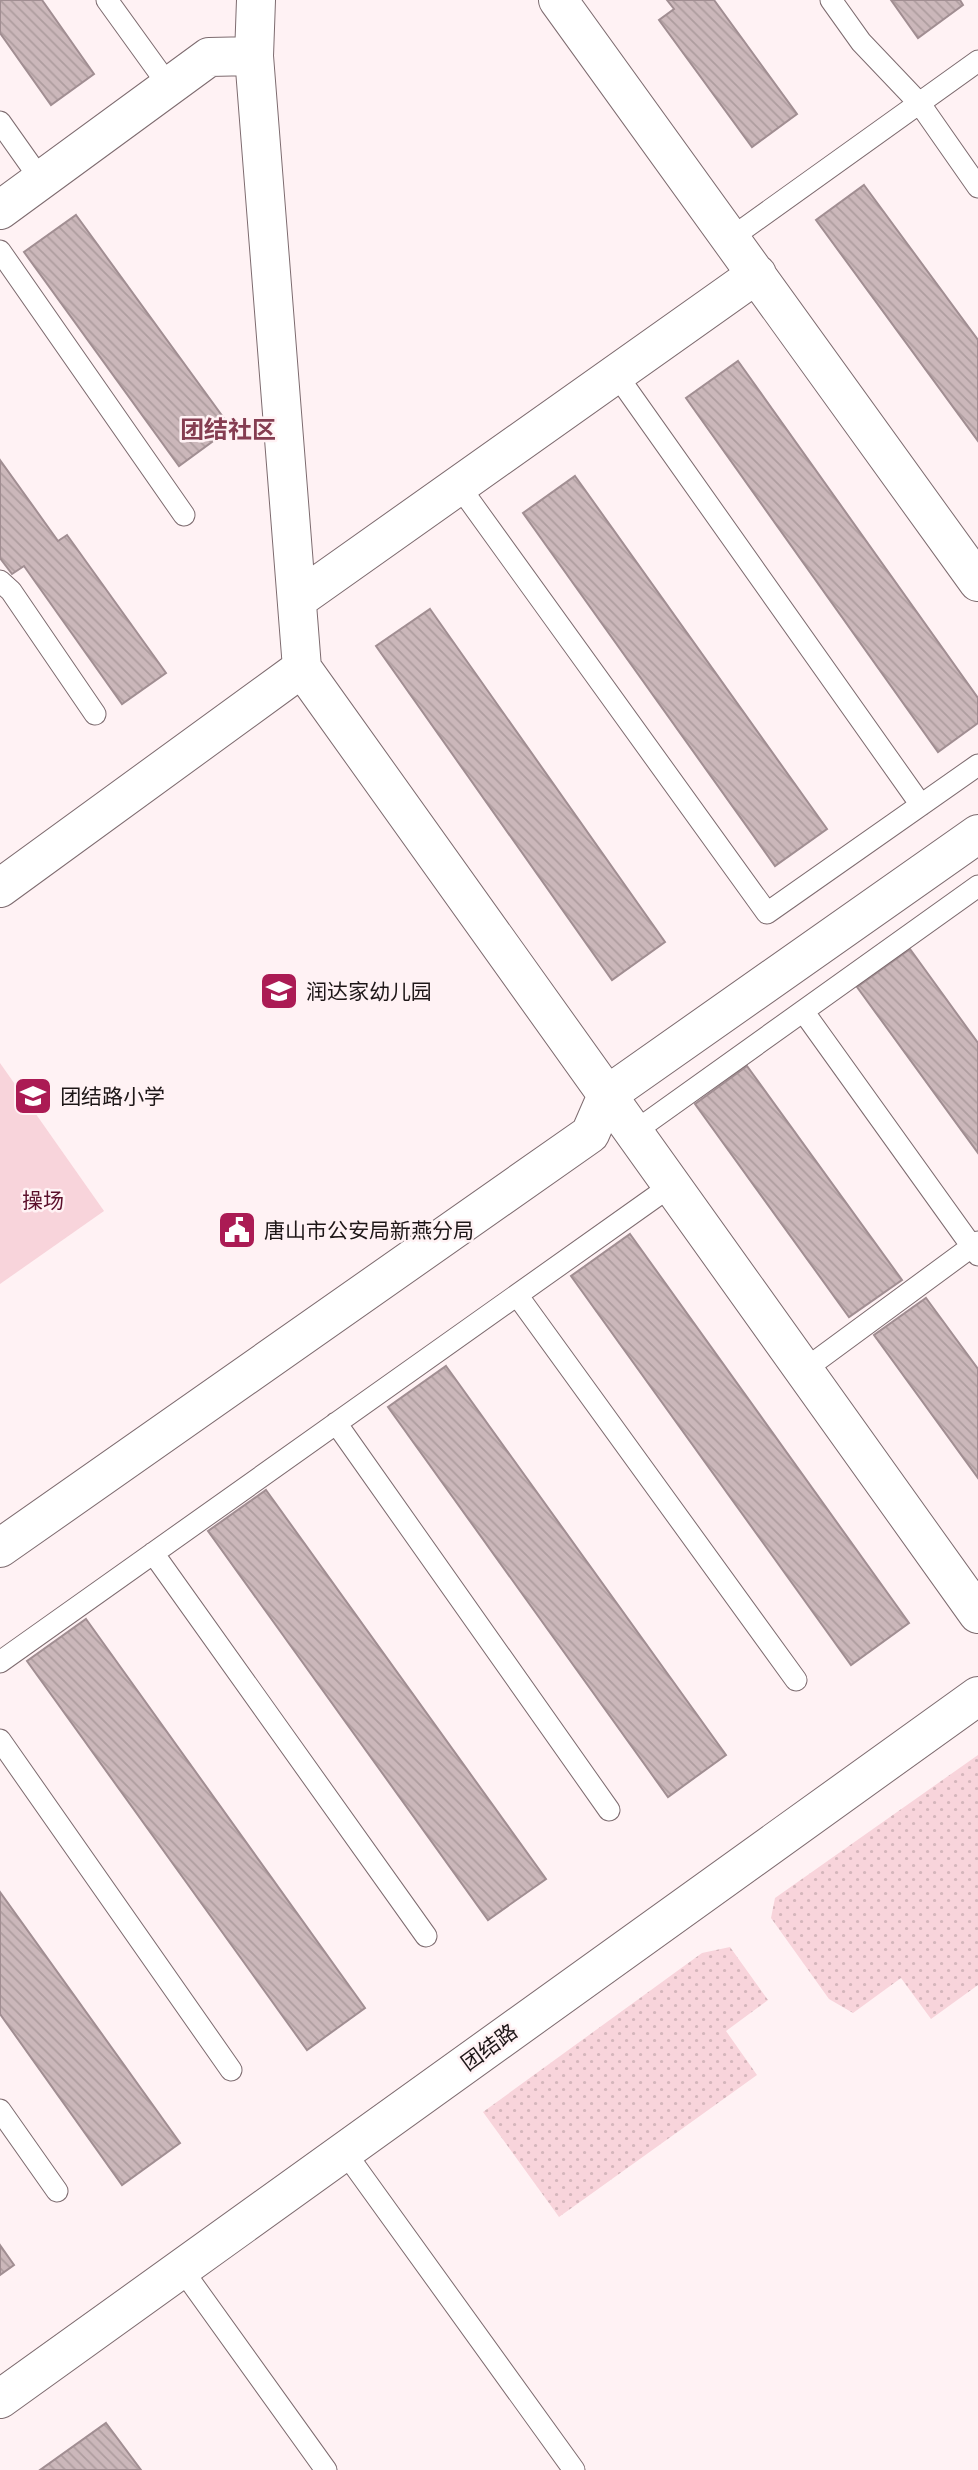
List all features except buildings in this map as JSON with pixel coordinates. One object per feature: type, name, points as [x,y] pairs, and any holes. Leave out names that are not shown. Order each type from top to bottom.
[{"type":"street","points":[[256,0],[254,56],[302,668],[978,1614]]},
{"type":"street","points":[[558,0],[978,582]]},
{"type":"street","points":[[0,210],[209,57],[254,56]]},
{"type":"street","points":[[297,600],[757,274]]},
{"type":"street","points":[[0,888],[302,668]]},
{"type":"street","points":[[0,1548],[590,1134],[607,1095],[978,834]]},
{"type":"street","name":"团结路","points":[[0,2399],[978,1696]]},
{"type":"lane","points":[[107,0],[169,86]]},
{"type":"lane","points":[[831,0],[861,42],[919,104],[978,187]]},
{"type":"lane","points":[[731,238],[978,61]]},
{"type":"lane","points":[[0,122],[41,180]]},
{"type":"lane","points":[[0,251],[184,515]]},
{"type":"lane","points":[[616,374],[921,805]]},
{"type":"lane","points":[[459,486],[766,913],[978,765]]},
{"type":"lane","points":[[0,581],[11,591],[95,715]]},
{"type":"lane","points":[[634,1132],[975,893]]},
{"type":"lane","points":[[803,1011],[976,1248],[804,1370]]},
{"type":"lane","points":[[0,1662],[672,1185]]},
{"type":"lane","points":[[517,1295],[796,1680]]},
{"type":"lane","points":[[336,1423],[609,1810]]},
{"type":"lane","points":[[153,1553],[426,1936]]},
{"type":"lane","points":[[0,1740],[231,2070]]},
{"type":"lane","points":[[0,2110],[57,2191]]},
{"type":"lane","points":[[344,2151],[574,2470]]},
{"type":"lane","points":[[181,2268],[326,2470]]},
{"type":"green space","name":"操场","points":[[0,1063],[104,1211],[0,1284]]},
{"type":"green space","points":[[978,1755],[978,1985],[931,2019],[901,1978],[853,2013],[829,1999],[771,1918],[775,1898]]},
{"type":"green space","points":[[730,1947],[768,2000],[726,2031],[757,2075],[559,2217],[483,2112],[702,1953]]},
{"type":"place","name":"润达家幼儿园","points":[[279,991]]},
{"type":"place","name":"团结路小学","points":[[33,1096]]},
{"type":"place","name":"唐山市公安局新燕分局","points":[[237,1230]]},
{"type":"district","name":"团结社区","points":[[228,429]]}]
